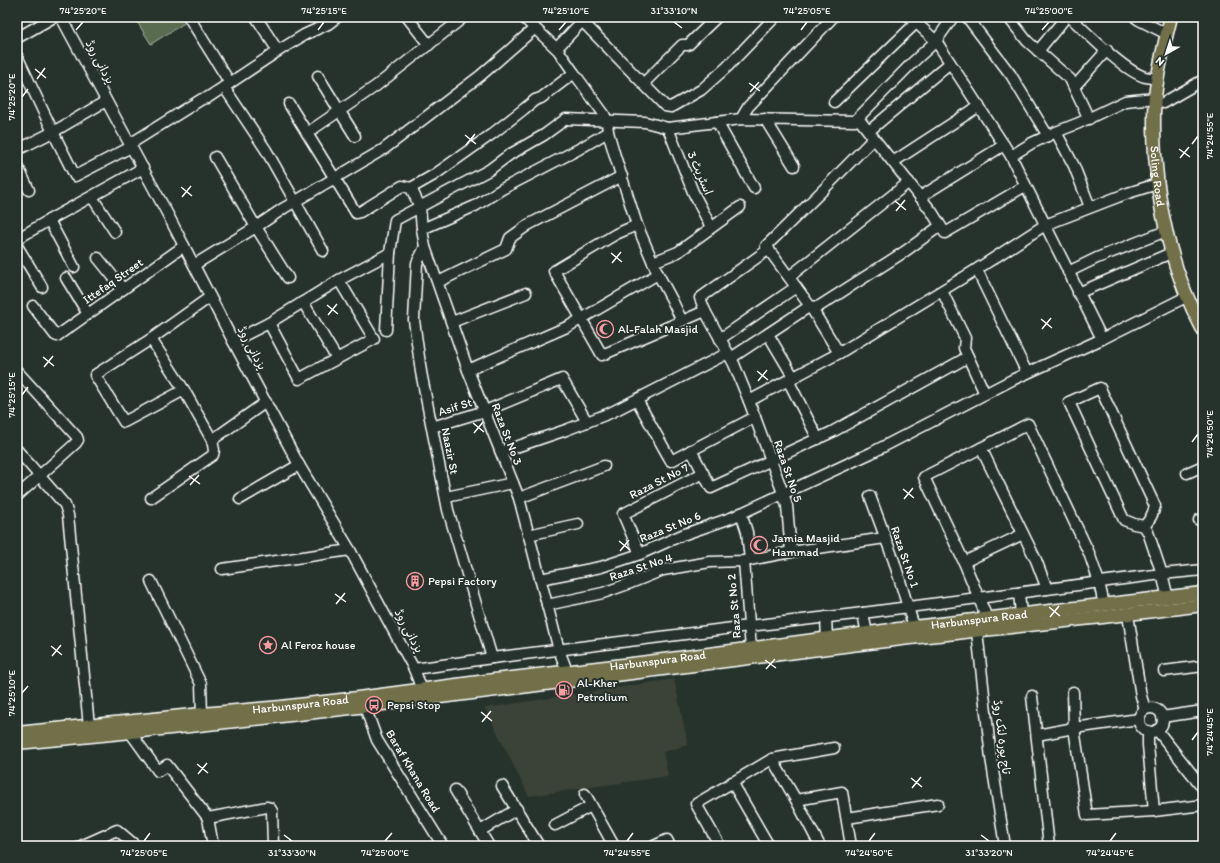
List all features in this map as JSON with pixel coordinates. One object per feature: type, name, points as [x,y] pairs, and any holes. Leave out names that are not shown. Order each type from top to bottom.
[{"type":"main road","name":"Soling Road","points":[[1171,17],[1163,45],[1158,79],[1159,100],[1154,142],[1157,184],[1171,253],[1186,297],[1203,330]]},
{"type":"main road","name":"Harbunspura Road","points":[[17,733],[202,714],[282,712],[365,707],[641,668],[915,632],[987,618],[1203,593]]},
{"type":"main road","name":"Harbunspura Road","points":[[17,743],[130,732],[282,712],[422,690],[567,671],[641,668],[751,649],[867,634],[977,631],[1128,615],[1203,605]]},
{"type":"street","points":[[17,38],[54,17]]},
{"type":"street","name":"یزدانی روڈ","points":[[61,17],[299,465],[350,550],[414,669],[422,690]]},
{"type":"street","points":[[256,17],[278,52]]},
{"type":"street","points":[[17,56],[75,176],[130,145],[202,99],[207,98],[304,35],[328,24],[337,17]]},
{"type":"street","points":[[407,17],[429,45]]},
{"type":"street","points":[[307,133],[376,86],[464,17]]},
{"type":"street","points":[[523,17],[534,29],[557,48],[604,114],[607,121],[608,132],[637,225],[658,274],[682,321]]},
{"type":"street","points":[[643,84],[682,45],[688,46],[717,17]]},
{"type":"street","points":[[557,48],[584,19],[665,106],[672,106],[701,90],[727,67],[775,17]]},
{"type":"street","points":[[741,119],[748,107],[833,17]]},
{"type":"street","points":[[386,330],[390,253],[395,220],[489,170],[509,155],[544,135],[566,119],[645,122],[668,128],[741,119],[856,121],[912,63],[936,41],[953,17]]},
{"type":"street","points":[[967,17],[1011,75],[1074,166],[1090,207]]},
{"type":"street","points":[[1008,17],[1027,41],[1070,79],[1089,119]]},
{"type":"street","points":[[1038,51],[1066,17]]},
{"type":"street","points":[[1070,17],[1132,71],[1145,77],[1158,79]]},
{"type":"street","points":[[1135,17],[1167,34]]},
{"type":"street","points":[[190,19],[323,251]]},
{"type":"street","points":[[834,102],[913,19],[936,41],[1011,156],[1102,339]]},
{"type":"street","points":[[194,265],[294,202],[384,149],[480,76],[534,29]]},
{"type":"street","points":[[1074,87],[1107,50]]},
{"type":"street","points":[[839,353],[810,306],[766,246],[821,192],[871,135],[950,63]]},
{"type":"street","points":[[289,104],[356,213],[402,186],[411,188],[440,170],[492,134],[535,100],[541,98],[574,73]]},
{"type":"street","points":[[318,76],[355,136]]},
{"type":"street","points":[[1011,156],[1052,134],[1089,119],[1125,101],[1159,100],[1203,80]]},
{"type":"street","points":[[17,150],[53,132],[106,101]]},
{"type":"street","points":[[893,162],[979,106]]},
{"type":"street","points":[[858,118],[932,212],[945,233],[1025,186]]},
{"type":"street","points":[[765,119],[794,166]]},
{"type":"street","points":[[717,122],[754,188]]},
{"type":"street","name":"اسٹریٹ 3","points":[[668,128],[693,192],[711,227]]},
{"type":"street","points":[[422,229],[475,206],[502,189],[579,149],[608,132]]},
{"type":"street","points":[[920,197],[1004,145]]},
{"type":"street","points":[[215,157],[288,278]]},
{"type":"street","points":[[17,165],[29,190]]},
{"type":"street","points":[[17,239],[142,168]]},
{"type":"street","points":[[438,282],[506,249],[510,238],[528,225],[622,176]]},
{"type":"street","points":[[789,277],[908,182]]},
{"type":"street","points":[[749,401],[839,353],[977,270],[1045,225],[1090,207],[1157,184]]},
{"type":"street","points":[[411,188],[420,207]]},
{"type":"street","points":[[92,197],[115,232]]},
{"type":"street","name":"Raza St No 3","points":[[420,207],[425,247],[468,370],[513,483],[567,671]]},
{"type":"street","points":[[653,262],[678,252],[740,207]]},
{"type":"street","points":[[49,220],[74,267]]},
{"type":"street","points":[[637,225],[616,234],[554,271],[602,355],[704,311],[700,298],[768,249]]},
{"type":"street","points":[[500,452],[566,430],[610,413],[729,356],[768,334],[810,306],[818,307],[904,252],[940,226]]},
{"type":"street","points":[[1068,272],[1097,258],[1166,232]]},
{"type":"street","points":[[17,246],[42,287]]},
{"type":"street","name":"Ittefaq Street","points":[[32,306],[56,336],[184,246]]},
{"type":"street","name":"Naazir St","points":[[425,247],[417,263],[414,320],[421,372],[448,510],[492,658]]},
{"type":"street","points":[[233,341],[269,323],[339,280],[390,253]]},
{"type":"street","points":[[1078,293],[1171,253]]},
{"type":"street","points":[[98,258],[123,289]]},
{"type":"street","points":[[977,270],[1027,373]]},
{"type":"street","points":[[468,370],[569,326],[658,274]]},
{"type":"street","points":[[66,278],[88,314]]},
{"type":"street","points":[[269,323],[300,379],[374,339],[339,280]]},
{"type":"street","points":[[720,339],[796,287]]},
{"type":"street","points":[[942,291],[966,338],[964,348],[985,394]]},
{"type":"street","points":[[452,322],[526,293]]},
{"type":"street","points":[[184,390],[124,422],[95,376],[151,339],[210,297]]},
{"type":"street","name":"Raza St No 6","points":[[540,579],[601,567],[640,554],[682,534],[731,518],[871,453],[1027,373],[1102,339],[1186,297]]},
{"type":"street","points":[[303,302],[337,359]]},
{"type":"street","name":"Raza St No 5","points":[[704,311],[729,356],[749,401],[771,460],[787,506],[791,552]]},
{"type":"street","points":[[768,334],[791,379],[818,439]]},
{"type":"street","points":[[151,339],[184,390],[212,440],[214,450],[213,455],[151,498]]},
{"type":"street","points":[[691,450],[711,488],[832,432],[968,357]]},
{"type":"street","points":[[17,371],[77,437],[78,440],[17,496]]},
{"type":"street","name":"Asif St","points":[[432,427],[485,411],[562,379],[587,422]]},
{"type":"street","points":[[1144,526],[1150,520],[1155,506],[1100,388],[1069,402],[1124,520],[1144,526],[1148,532],[1162,574],[1168,598]]},
{"type":"street","points":[[637,400],[671,460],[755,417]]},
{"type":"street","points":[[212,440],[266,402]]},
{"type":"street","points":[[987,618],[964,562],[924,477],[1028,424],[1089,553],[1099,582],[1104,605]]},
{"type":"street","points":[[981,448],[1036,560],[1047,589]]},
{"type":"street","points":[[17,450],[65,505],[68,515],[90,726]]},
{"type":"street","points":[[240,499],[299,465]]},
{"type":"street","points":[[518,498],[604,466]]},
{"type":"street","points":[[1187,473],[1203,466]]},
{"type":"street","name":"Raza St No 7","points":[[640,554],[623,514],[703,473]]},
{"type":"street","points":[[446,497],[513,483]]},
{"type":"street","name":"Raza St No 1","points":[[870,496],[894,561],[915,632]]},
{"type":"street","name":"Raza St No 2","points":[[741,513],[747,532],[749,626],[751,649]]},
{"type":"street","points":[[528,535],[578,524]]},
{"type":"street","points":[[964,562],[1023,534]]},
{"type":"street","name":"Raza St No 4","points":[[547,605],[604,592],[663,570],[710,562],[747,560],[885,538]]},
{"type":"street","points":[[222,569],[350,550]]},
{"type":"street","points":[[414,669],[492,658],[1203,570]]},
{"type":"street","points":[[151,581],[201,684],[202,714]]},
{"type":"street","points":[[1019,593],[1021,614]]},
{"type":"street","points":[[863,613],[867,634]]},
{"type":"street","points":[[1128,615],[1141,696],[1145,709]]},
{"type":"street","points":[[826,617],[827,639]]},
{"type":"street","name":"تاج پورہ لنک روڈ","points":[[977,631],[991,758],[1005,846]]},
{"type":"street","points":[[1164,671],[1203,666]]},
{"type":"street","points":[[1073,692],[1074,728],[1087,815],[1154,811],[1203,805]]},
{"type":"street","points":[[1032,696],[1050,846]]},
{"type":"street","name":"Baraf Khana Road","points":[[365,707],[377,740],[443,846]]},
{"type":"street","points":[[1154,811],[1148,745],[1153,731],[1160,726],[1162,717],[1160,712],[1156,709],[1145,709],[1139,719],[1140,725],[1143,729],[1153,731],[1203,788]]},
{"type":"street","points":[[1162,717],[1203,711]]},
{"type":"street","points":[[1037,735],[1139,719]]},
{"type":"street","points":[[130,732],[158,771],[167,765],[208,818],[213,846]]},
{"type":"street","points":[[720,846],[696,804],[772,759],[834,748]]},
{"type":"street","points":[[772,759],[796,800],[820,846]]},
{"type":"street","points":[[732,782],[769,846]]},
{"type":"street","points":[[502,786],[539,846]]},
{"type":"street","points":[[456,790],[489,846]]},
{"type":"street","points":[[796,800],[842,792],[851,846]]},
{"type":"street","points":[[585,794],[614,846]]},
{"type":"street","points":[[847,818],[938,804]]},
{"type":"street","points":[[555,825],[591,806]]},
{"type":"street","points":[[208,818],[267,807],[270,808],[272,811],[273,846]]},
{"type":"street","points":[[480,831],[517,809]]},
{"type":"street","points":[[81,846],[117,830],[136,846]]},
{"type":"street","points":[[654,846],[670,840]]},
{"type":"shaded area","points":[[674,679],[688,745],[663,752],[668,776],[529,796],[485,708]]},
{"type":"green space","points":[[134,17],[194,17],[151,44]]},
{"type":"place","name":"Al-Falah Masjid","points":[[605,329]]},
{"type":"place","name":"Jamia Masjid Hammad","points":[[759,545]]},
{"type":"place","name":"Pepsi Factory","points":[[415,581]]},
{"type":"place","name":"Al Feroz house","points":[[268,645]]},
{"type":"place","name":"Al-Kher Petrolium","points":[[564,690]]},
{"type":"place","name":"Pepsi Stop","points":[[374,705]]}]
